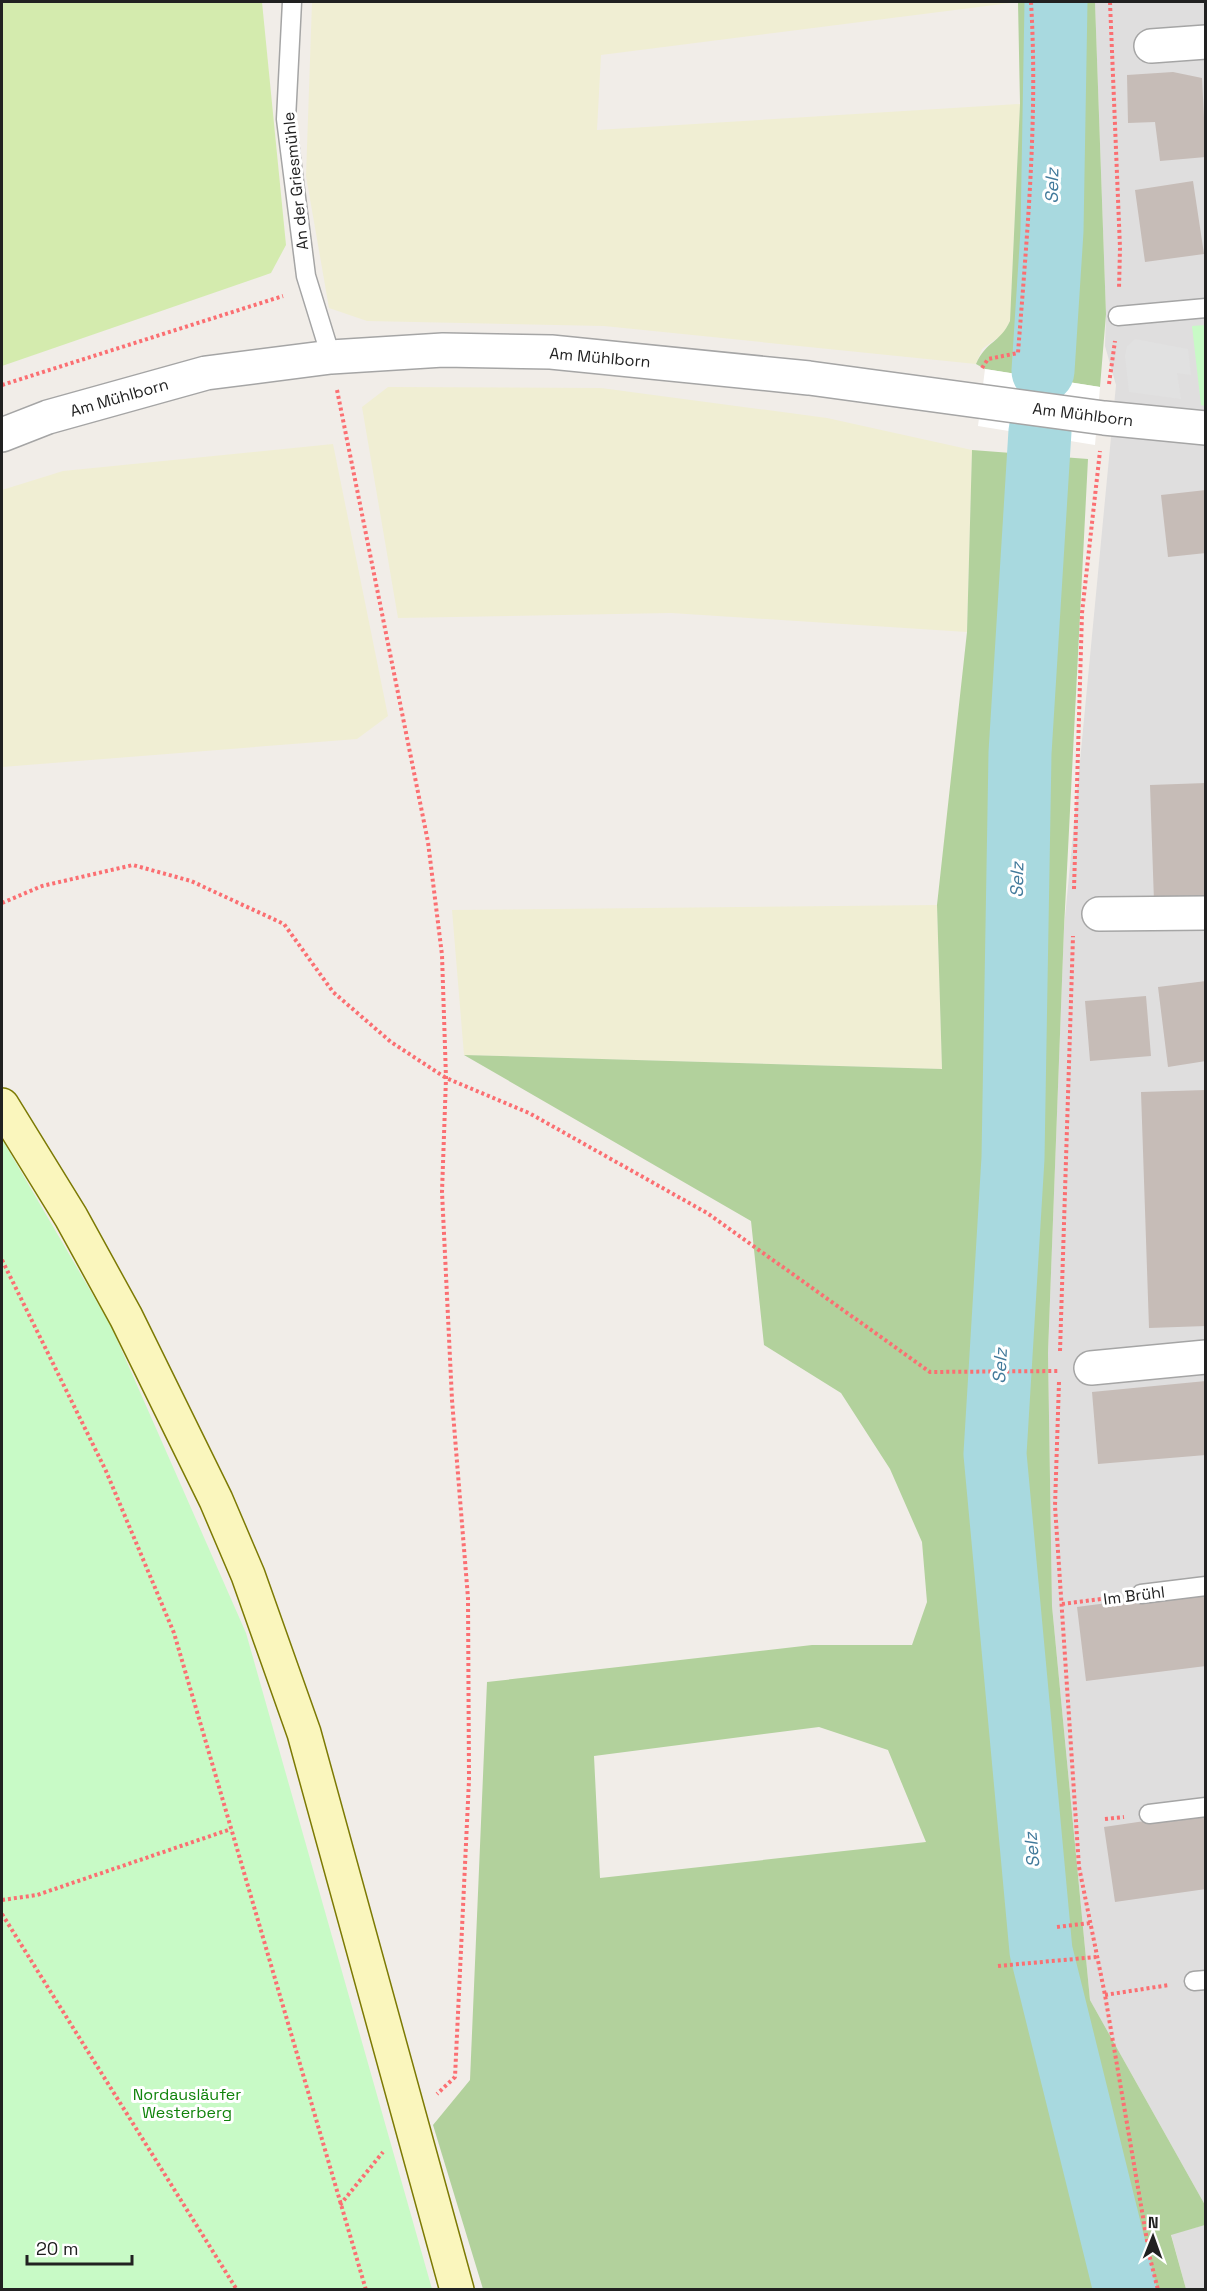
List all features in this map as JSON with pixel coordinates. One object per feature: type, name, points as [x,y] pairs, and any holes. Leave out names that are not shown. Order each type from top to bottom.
[{"type":"main road","points":[[2,1105],[71,1217],[126,1317],[216,1500],[248,1575],[304,1733],[408,2122],[456,2289]]},
{"type":"street","points":[[1151,46],[1206,42]]},
{"type":"street","name":"Am Mühlborn","points":[[2,435],[48,417],[206,373],[331,357],[443,350],[551,352],[809,378],[1101,417],[1206,428]]},
{"type":"street","points":[[1086,921],[1206,913]]},
{"type":"street","points":[[1091,1368],[1206,1357]]},
{"type":"lane","name":"An der Griesmühle","points":[[292,2],[286,119],[310,288],[331,357]]},
{"type":"lane","points":[[1118,316],[1206,308]]},
{"type":"lane","name":"Im Brühl","points":[[1141,1594],[1206,1586]]},
{"type":"lane","points":[[1149,1814],[1206,1807]]},
{"type":"path","points":[[977,401],[982,368],[988,359],[1018,353],[1028,233],[1034,52],[1031,2]]},
{"type":"path","points":[[1074,892],[1082,613],[1101,417],[1118,316],[1120,248],[1110,2]]},
{"type":"path","points":[[2,386],[310,288]]},
{"type":"path","points":[[331,357],[428,842],[442,955],[446,1078],[442,1192],[452,1400],[468,1598],[469,1746],[455,2077]]},
{"type":"path","points":[[2,903],[42,886],[133,865],[191,881],[284,924],[333,992],[391,1042],[446,1078],[529,1113],[707,1213],[930,1372],[1035,1373],[1059,1371]]},
{"type":"path","points":[[1086,921],[1059,1371],[1055,1506],[1079,1867],[1105,1995],[1150,2258],[1158,2289]]},
{"type":"path","points":[[2,1260],[106,1471],[174,1633],[366,2289]]},
{"type":"path","name":"Im Brühl","points":[[1062,1604],[1141,1594]]},
{"type":"path","points":[[2,1899],[37,1895],[231,1829]]},
{"type":"path","points":[[2,1914],[237,2289]]},
{"type":"path","points":[[1057,1927],[1090,1923]]},
{"type":"path","points":[[999,1966],[1096,1957]]},
{"type":"path","points":[[1105,1995],[1200,1981]]},
{"type":"path","points":[[340,2205],[408,2122]]},
{"type":"shaded area","points":[[312,2],[1018,2],[601,55],[597,130],[1020,104],[1010,321],[1003,334],[982,349],[976,364],[604,326],[367,321],[329,308],[306,176]]},
{"type":"shaded area","points":[[1095,2],[1205,2],[1205,2205],[1090,2000],[1052,1606],[1048,1353],[1064,928],[1116,385],[1105,346],[1106,314]]},
{"type":"shaded area","points":[[1135,339],[1188,349],[1191,375],[1177,373],[1181,399],[1129,392],[1125,356],[1127,346]]},
{"type":"shaded area","points":[[388,387],[601,388],[827,418],[972,450],[967,632],[671,613],[398,618],[362,407]]},
{"type":"shaded area","points":[[333,444],[388,716],[357,739],[2,767],[2,490],[63,471]]},
{"type":"shaded area","points":[[937,905],[942,1069],[464,1055],[452,910]]},
{"type":"shaded area","points":[[1205,2225],[1205,2289],[1186,2289],[1171,2234]]},
{"type":"green space","points":[[2,2],[262,2],[286,245],[271,273],[2,366]]},
{"type":"green space","points":[[1018,2],[1095,2],[1106,314],[1100,387],[985,369],[976,364],[980,356],[1002,334],[1010,321],[1020,104]]},
{"type":"green space","points":[[1206,325],[1205,406],[1201,405],[1192,326]]},
{"type":"green space","points":[[972,450],[1088,459],[1064,928],[1048,1353],[1052,1606],[1090,2000],[1205,2205],[1205,2225],[1171,2235],[1186,2289],[483,2289],[433,2125],[470,2080],[487,1682],[812,1645],[912,1645],[927,1602],[922,1542],[890,1469],[841,1393],[764,1345],[751,1221],[464,1055],[942,1069],[937,905],[967,632]],"holes":[[[819,1727],[888,1750],[926,1842],[600,1878],[594,1756]]]},
{"type":"green space","name":"Nordausläufer Westerberg","points":[[2,1139],[111,1326],[246,1633],[432,2289],[2,2289]]},
{"type":"pier","points":[[985,369],[1100,387],[1095,445],[978,426]]},
{"type":"building","points":[[1173,72],[1202,78],[1206,157],[1160,161],[1155,122],[1128,123],[1127,75]]},
{"type":"building","points":[[1193,181],[1204,254],[1145,262],[1135,190]]},
{"type":"building","points":[[1206,490],[1206,553],[1168,557],[1161,495]]},
{"type":"building","points":[[1206,783],[1206,900],[1154,902],[1150,785]]},
{"type":"building","points":[[1206,981],[1206,1061],[1168,1067],[1158,987]]},
{"type":"building","points":[[1146,996],[1151,1056],[1090,1061],[1085,1001]]},
{"type":"building","points":[[1206,1090],[1206,1326],[1149,1328],[1141,1092]]},
{"type":"building","points":[[1206,1381],[1206,1455],[1098,1464],[1092,1392]]},
{"type":"building","points":[[1206,1590],[1206,1666],[1086,1681],[1077,1607]]},
{"type":"building","points":[[1206,1812],[1206,1889],[1115,1902],[1104,1827]]},
{"type":"waterway","name":"Selz","points":[[1043,371],[1052,231],[1056,2]]},
{"type":"waterway","name":"Selz","points":[[1040,431],[1020,753],[1013,1158],[995,1454],[1041,1951],[1125,2290]]}]
